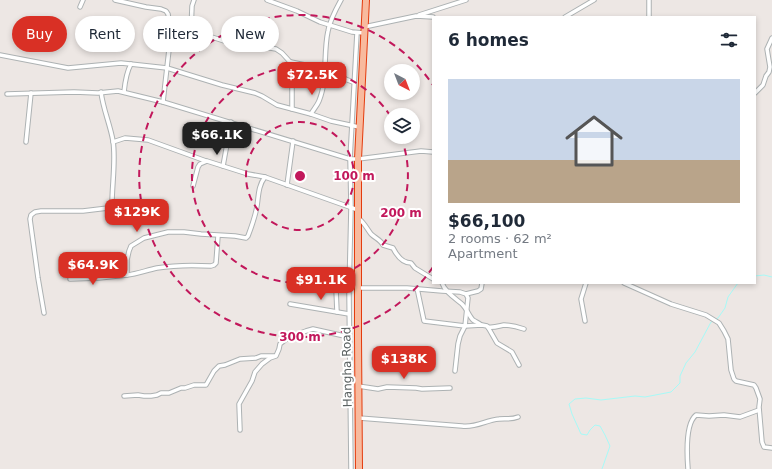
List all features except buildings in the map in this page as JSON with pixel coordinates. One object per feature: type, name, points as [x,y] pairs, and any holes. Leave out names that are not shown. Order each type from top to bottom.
[{"type":"highway","name":"Hangha Road","points":[[359,469],[358,159],[366,0]]},
{"type":"street","points":[[80,7],[83,0]]},
{"type":"street","points":[[115,0],[161,9],[166,11],[168,16]]},
{"type":"street","points":[[192,16],[192,6],[194,0]]},
{"type":"street","points":[[270,0],[320,22],[356,33],[466,0]]},
{"type":"street","points":[[311,114],[319,102],[324,83],[329,25],[341,0]]},
{"type":"street","points":[[567,16],[594,0]]},
{"type":"street","points":[[649,0],[649,16]]},
{"type":"street","points":[[416,16],[432,17]]},
{"type":"street","points":[[351,469],[349,337],[351,207],[350,159],[356,33]]},
{"type":"street","points":[[213,37],[224,41],[238,38],[248,40],[264,47],[279,51],[291,62],[319,68],[353,82]]},
{"type":"street","points":[[756,92],[763,85],[769,72],[770,67],[767,48],[772,38]]},
{"type":"street","points":[[163,102],[169,52]]},
{"type":"street","points":[[0,54],[68,68],[122,63],[167,68],[222,85],[255,93],[277,105],[331,121],[359,127]]},
{"type":"street","points":[[291,62],[292,109]]},
{"type":"street","points":[[124,92],[125,79],[130,64]]},
{"type":"street","points":[[44,313],[30,219],[31,215],[35,212],[83,211],[108,208],[112,204],[113,142],[102,100],[102,92]]},
{"type":"street","points":[[7,94],[124,92],[163,102],[350,159],[422,151],[432,152]]},
{"type":"street","points":[[26,142],[31,93]]},
{"type":"street","points":[[223,166],[230,122]]},
{"type":"street","points":[[113,142],[125,138],[148,140],[248,174],[265,177],[358,210]]},
{"type":"street","points":[[287,185],[293,141]]},
{"type":"street","points":[[193,186],[198,167],[200,164],[207,161]]},
{"type":"street","points":[[127,275],[129,250],[131,246],[144,238],[168,232],[184,232],[246,238],[257,210],[260,185],[265,177]]},
{"type":"street","points":[[358,218],[362,220],[371,233],[384,245],[393,248],[395,253],[402,261],[411,263],[415,268],[432,278]]},
{"type":"street","points":[[70,279],[127,275],[146,270],[184,265],[211,266],[216,263],[218,236]]},
{"type":"street","points":[[294,278],[335,286],[337,312]]},
{"type":"street","points":[[442,284],[443,287],[462,304],[473,319],[489,329],[497,343],[512,352],[519,365]]},
{"type":"street","points":[[358,288],[417,288],[460,292],[466,294],[478,291],[481,289],[482,284]]},
{"type":"street","points":[[585,321],[581,299],[586,284]]},
{"type":"street","points":[[626,284],[671,304],[706,315],[719,324],[728,339],[731,370],[734,378],[736,381],[754,384],[756,388],[760,398],[759,410],[762,442],[764,447],[772,448]]},
{"type":"street","points":[[417,288],[424,321],[465,326],[491,327],[505,325],[524,329]]},
{"type":"street","points":[[454,371],[458,344],[465,326],[468,298],[466,294]]},
{"type":"street","points":[[290,304],[349,314]]},
{"type":"street","points":[[240,430],[239,404],[252,381],[255,372],[262,364],[275,356],[280,349],[280,344],[284,340],[313,329],[349,337]]},
{"type":"street","points":[[124,396],[151,396],[161,393],[169,393],[194,385],[206,384],[219,366],[240,359],[275,356]]},
{"type":"street","points":[[358,386],[378,389],[387,387],[422,389],[450,388]]},
{"type":"street","points":[[688,469],[686,450],[692,418],[696,415],[709,416],[724,414],[740,417],[759,410]]},
{"type":"street","points":[[359,418],[469,427],[498,419],[513,419],[518,417]]},
{"type":"waterway","points":[[756,276],[764,275],[772,277]]},
{"type":"waterway","points":[[716,319],[725,308],[728,297],[737,284]]},
{"type":"waterway","points":[[602,469],[610,446],[605,435],[600,426],[595,425],[587,435],[581,434],[569,404],[575,399],[586,398],[601,400],[635,396],[645,397],[671,392],[680,383],[680,376],[686,363],[695,352],[711,322],[713,321]]}]
